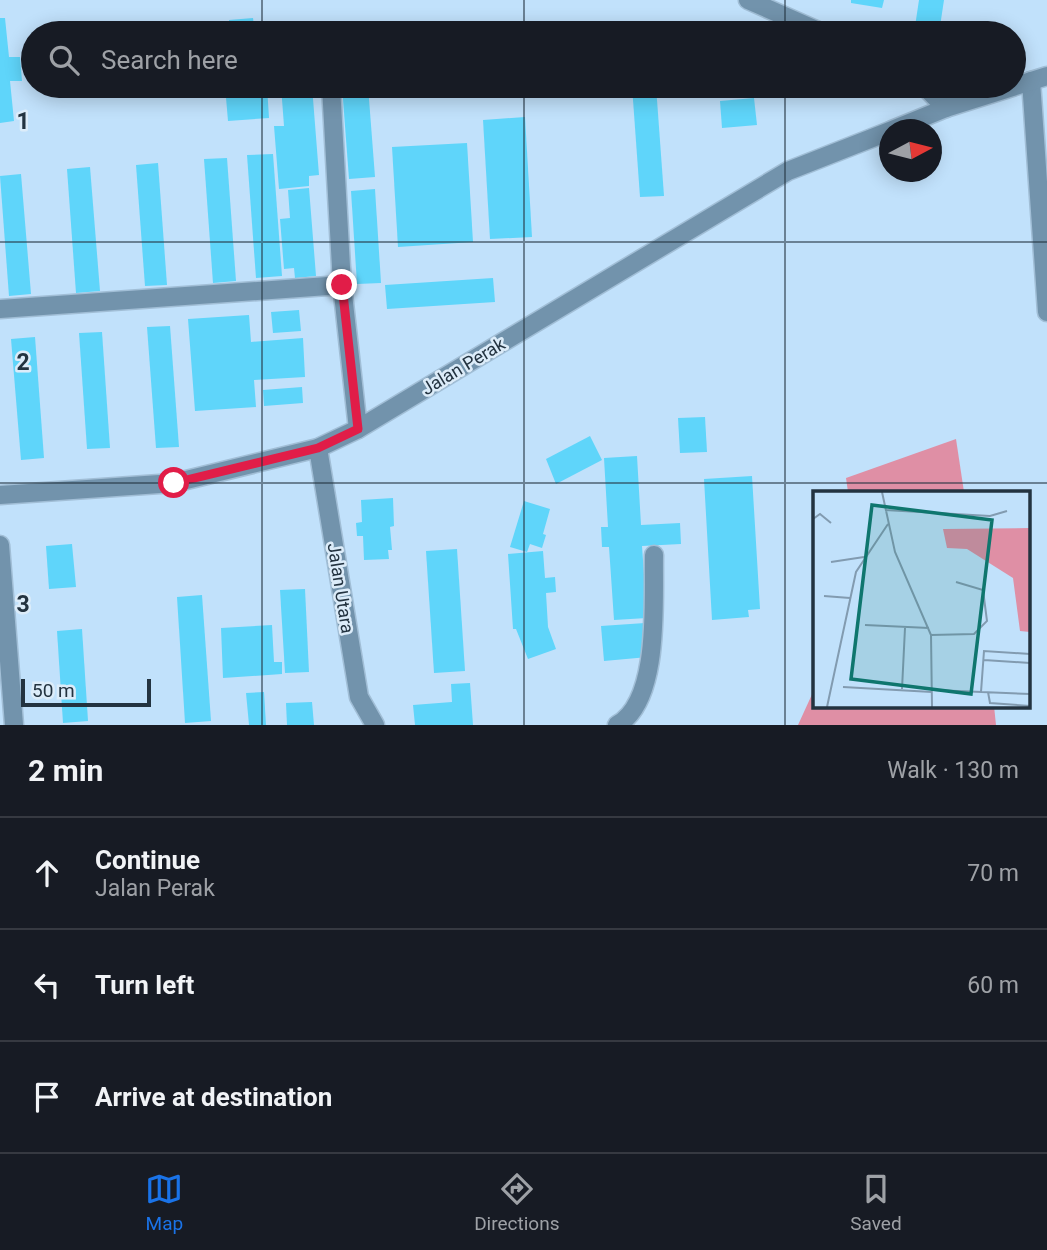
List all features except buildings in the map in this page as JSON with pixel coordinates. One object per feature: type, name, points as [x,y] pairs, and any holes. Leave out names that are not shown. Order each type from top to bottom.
[{"type":"street","points":[[748,0],[796,21]]},
{"type":"street","points":[[1039,79],[1047,312]]},
{"type":"street","points":[[332,98],[342,285],[358,429]]},
{"type":"street","points":[[936,98],[946,108]]},
{"type":"street","name":"Jalan Perak","points":[[918,119],[978,98]]},
{"type":"street","name":"Jalan Perak","points":[[0,495],[174,483],[318,448],[358,429],[788,171],[879,135]]},
{"type":"street","points":[[0,309],[342,285]]},
{"type":"street","name":"Jalan Utara","points":[[318,448],[359,697],[376,725]]},
{"type":"street","points":[[0,545],[14,725]]},
{"type":"street","points":[[617,725],[623,722],[637,703],[652,657],[654,555]]},
{"type":"shaded area","points":[[956,439],[964,491],[848,491],[846,478]]},
{"type":"shaded area","points":[[813,692],[813,708],[994,708],[996,725],[798,725]]},
{"type":"route","points":[[174,483],[318,448],[358,429],[342,285]]}]
